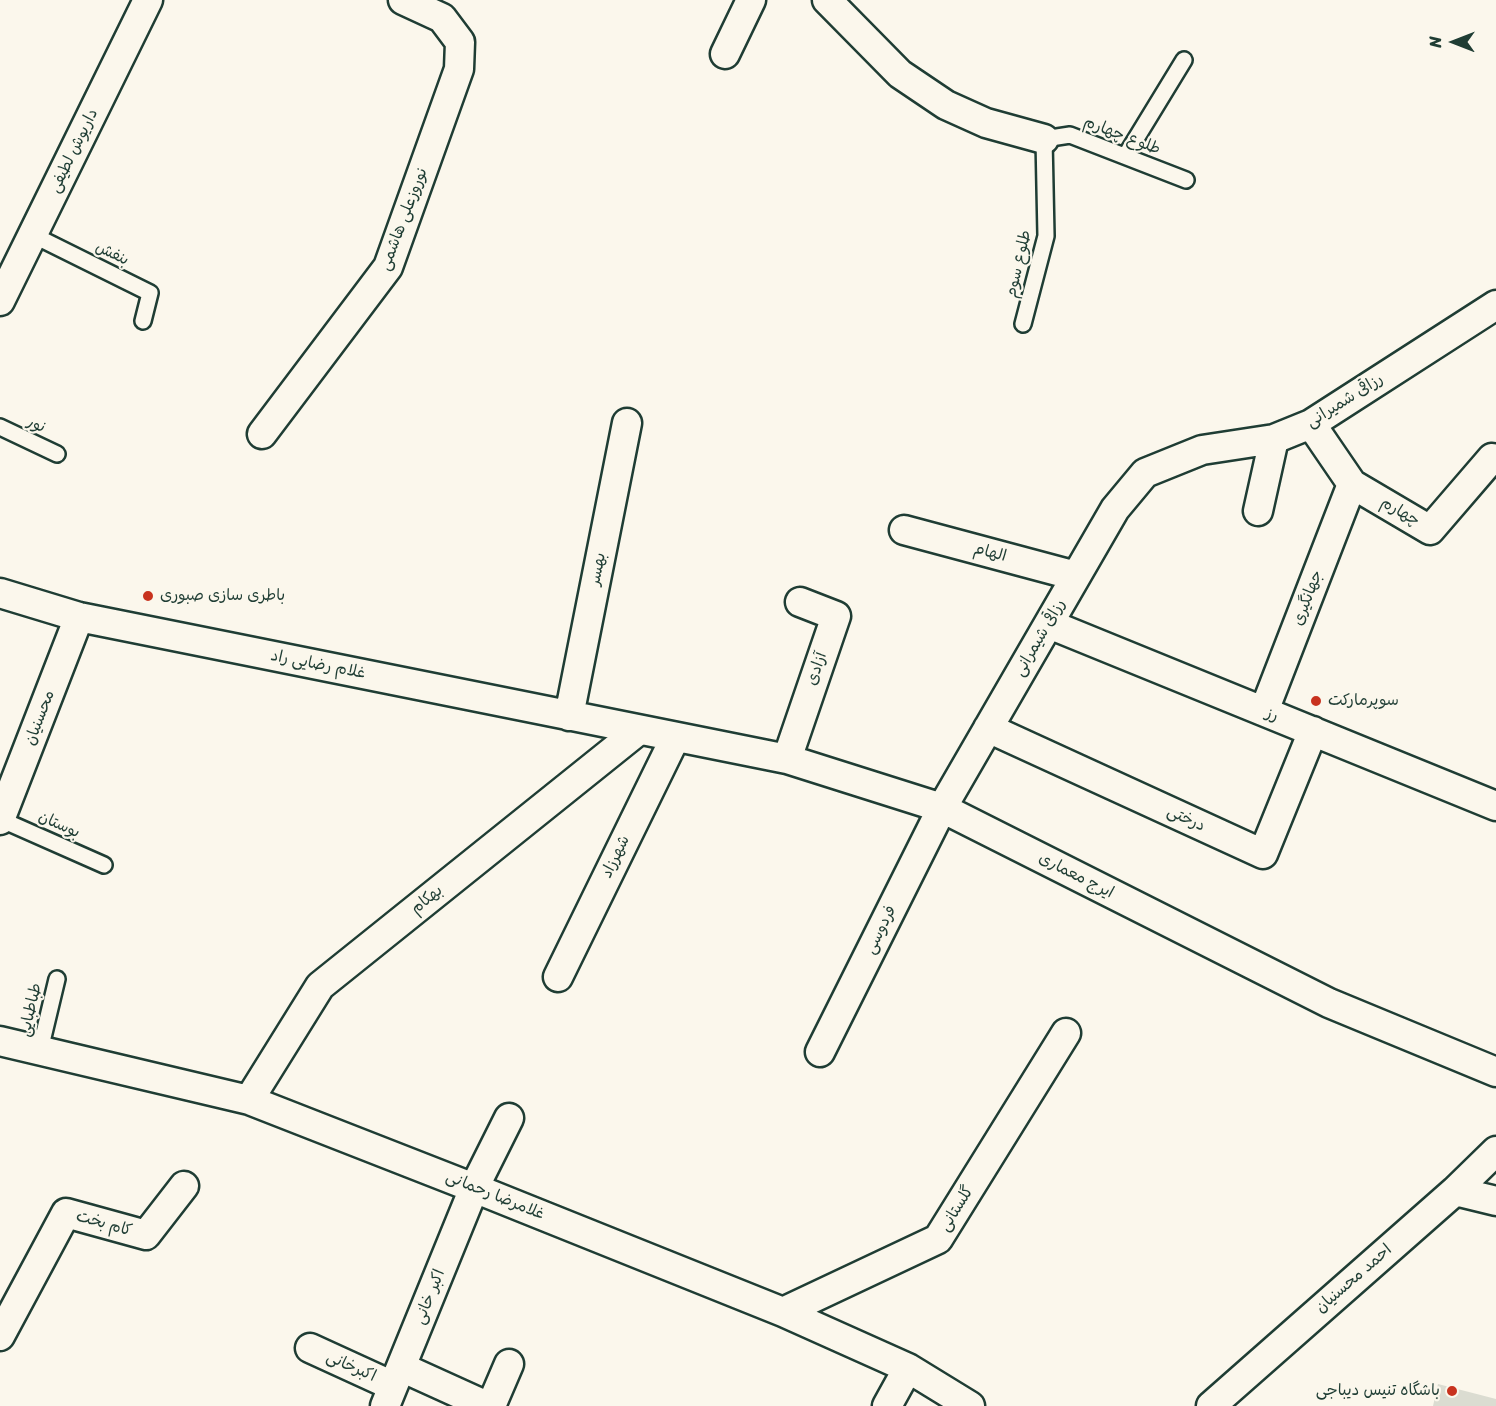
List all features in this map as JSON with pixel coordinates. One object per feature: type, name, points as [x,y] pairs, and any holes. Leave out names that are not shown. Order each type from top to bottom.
[{"type":"street","name":"داریوش لطیفی","points":[[0,301],[148,0]]},
{"type":"street","name":"نوروزعلی هاشمی","points":[[262,434],[388,267],[459,69],[460,42],[442,18],[403,0]]},
{"type":"street","points":[[725,54],[751,0]]},
{"type":"street","points":[[827,0],[900,74],[946,105],[986,123],[1044,140]]},
{"type":"street","name":"رزاقی شمیرانی","points":[[1144,473],[1202,450],[1274,439],[1311,424],[1496,305]]},
{"type":"street","name":"بهسر","points":[[569,716],[627,423]]},
{"type":"street","name":"چهارم","points":[[1311,424],[1352,484],[1430,530],[1492,458]]},
{"type":"street","points":[[1258,511],[1274,439]]},
{"type":"street","name":"رزاقی شیمرانی","points":[[942,808],[1115,509],[1144,473]]},
{"type":"street","name":"جهانگیری","points":[[1264,711],[1352,484]]},
{"type":"street","name":"الهام","points":[[904,530],[1076,576]]},
{"type":"street","name":"غلام رضایی راد","points":[[0,593],[80,617],[639,730]]},
{"type":"street","name":"آزادی","points":[[787,759],[836,616],[800,602]]},
{"type":"street","name":"محسنیان","points":[[0,819],[80,617]]},
{"type":"street","name":"رز","points":[[1049,624],[1496,806]]},
{"type":"street","name":"درختی","points":[[988,728],[1263,854],[1313,732]]},
{"type":"street","name":"ایرج معماری","points":[[639,730],[787,759],[942,808],[1329,1003],[1496,1072]]},
{"type":"street","name":"بهکام","points":[[249,1100],[320,986],[639,730]]},
{"type":"street","name":"شهرزاد","points":[[558,977],[675,738]]},
{"type":"street","name":"فردوسی","points":[[820,1052],[942,808]]},
{"type":"street","name":"گلستانی","points":[[783,1312],[938,1239],[1066,1033]]},
{"type":"street","name":"غلامرضا رحمانی","points":[[0,1041],[249,1100],[783,1312],[908,1368],[970,1406]]},
{"type":"street","name":"اکبر خانی","points":[[393,1386],[474,1188],[509,1118]]},
{"type":"street","name":"احمد محسنیان","points":[[1211,1406],[1455,1191],[1496,1151]]},
{"type":"street","name":"کام بخت","points":[[0,1336],[66,1213],[146,1235],[184,1186]]},
{"type":"street","points":[[1455,1191],[1496,1201]]},
{"type":"street","name":"اکبرخانی","points":[[310,1348],[393,1386],[489,1406]]},
{"type":"street","points":[[489,1406],[509,1364]]},
{"type":"street","points":[[887,1406],[908,1368]]},
{"type":"lane","points":[[1126,155],[1184,60]]},
{"type":"lane","name":"طلوع چهارم","points":[[1044,140],[1070,135],[1186,180]]},
{"type":"lane","name":"طلوع سوم","points":[[1023,324],[1046,236],[1044,140]]},
{"type":"lane","name":"بنفش","points":[[33,235],[150,293],[143,321]]},
{"type":"lane","name":"نور","points":[[0,427],[57,454]]},
{"type":"lane","name":"بوستان","points":[[0,819],[104,865]]},
{"type":"lane","name":"طباطبایی","points":[[40,1050],[57,979]]},
{"type":"shaded area","name":"باشگاه تنیس دیباجی","points":[[1438,1384],[1496,1399],[1496,1406],[1433,1406]]},
{"type":"place","name":"باطری سازی صبوری","points":[[148,596]]},
{"type":"place","name":"سوپرمارکت","points":[[1316,701]]},
{"type":"place","name":"باشگاه تنیس دیباجی","points":[[1452,1391]]}]
